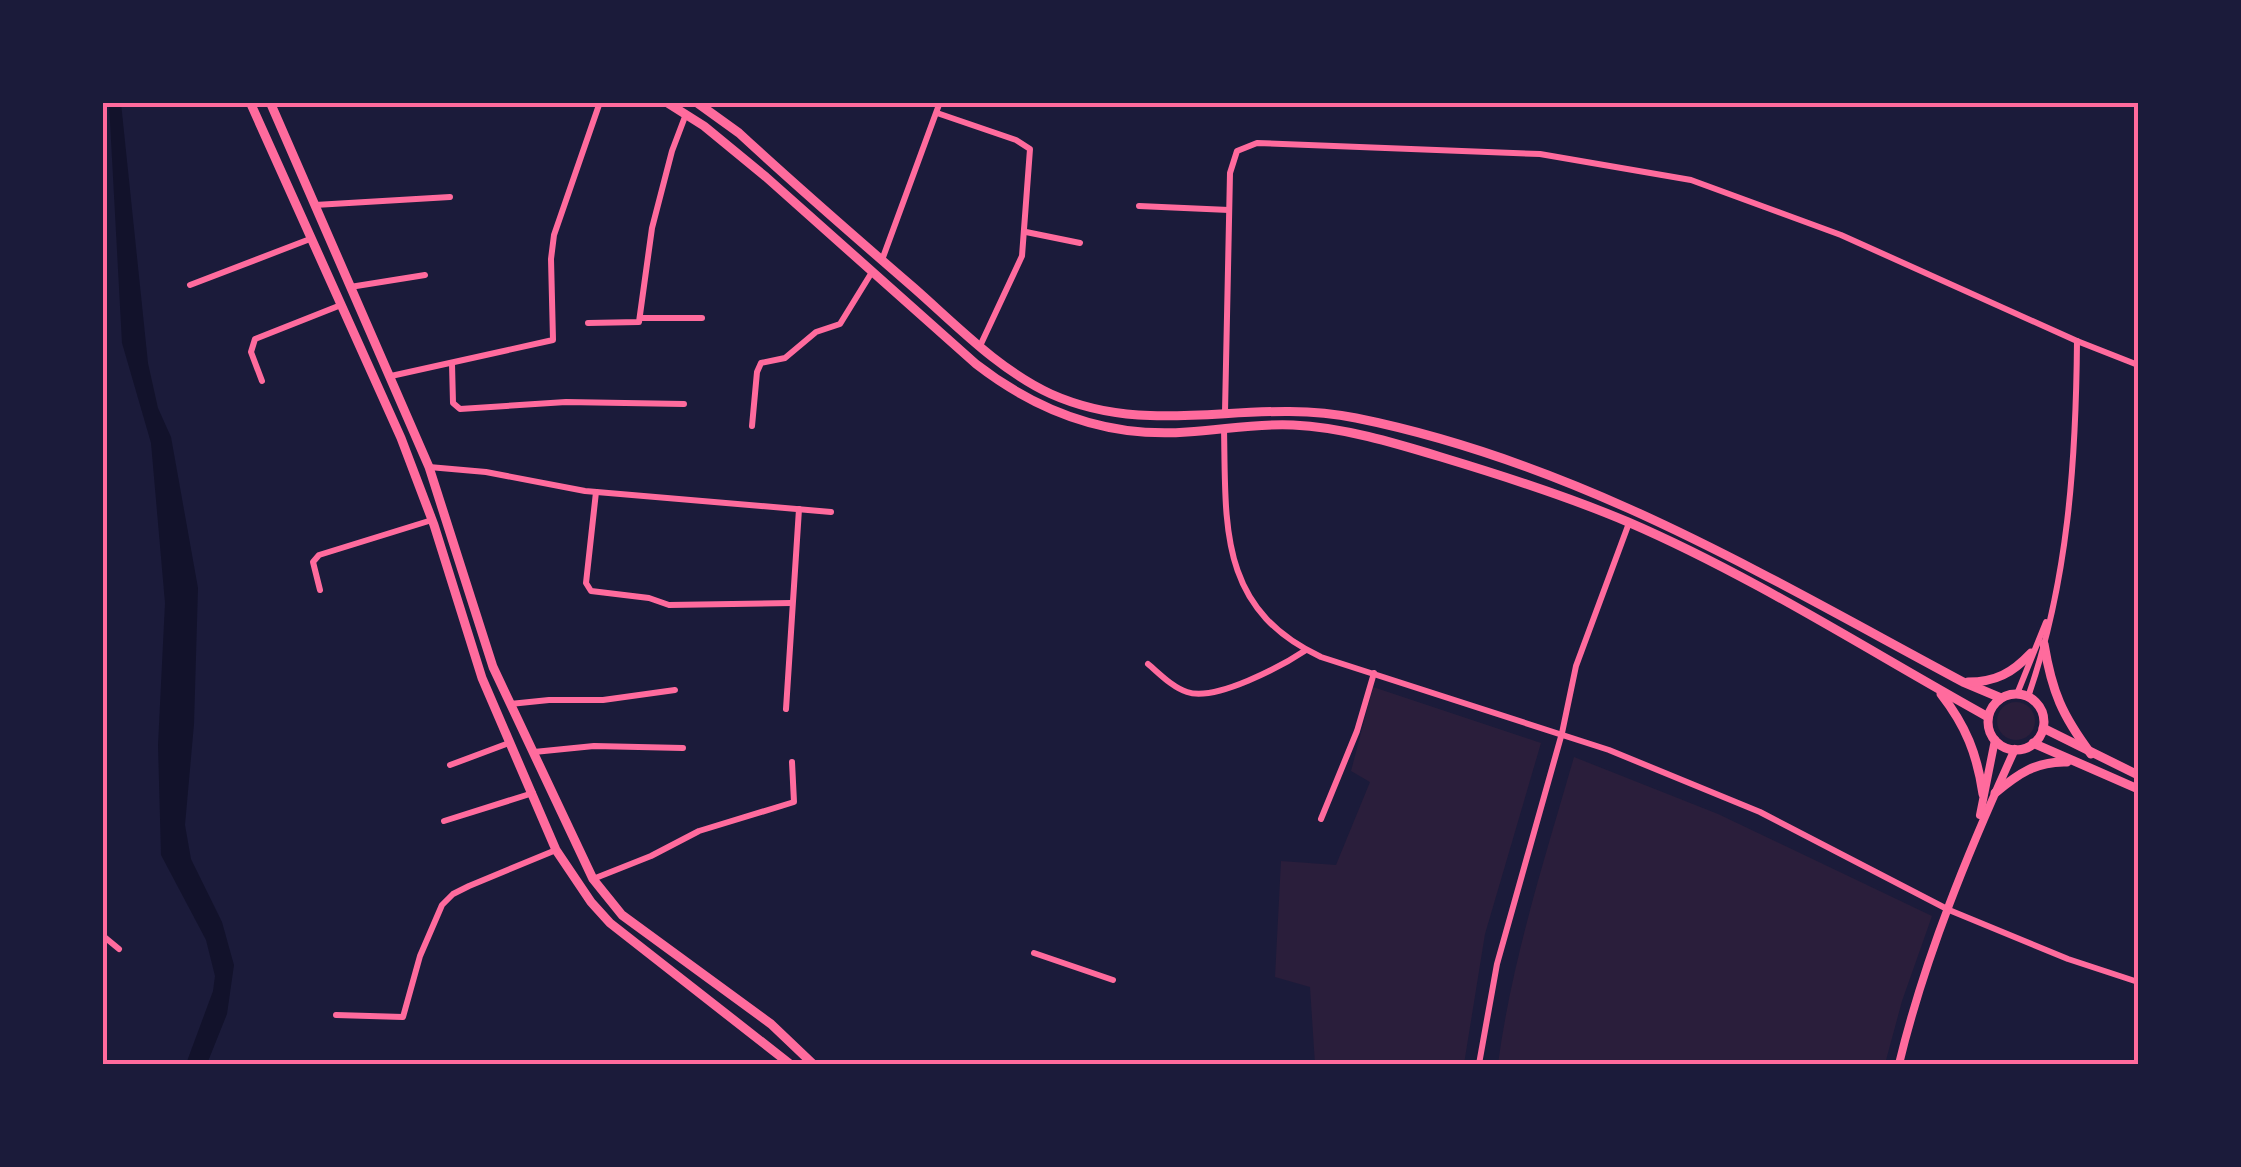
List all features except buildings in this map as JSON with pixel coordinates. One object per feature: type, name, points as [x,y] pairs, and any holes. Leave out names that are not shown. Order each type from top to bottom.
[{"type":"main road","points":[[250,102],[401,438],[432,520],[482,678],[556,850],[590,902],[610,923],[790,1064]]},
{"type":"main road","points":[[270,102],[429,467],[493,668],[593,880],[622,915],[771,1024],[813,1064]]},
{"type":"main road","points":[[666,102],[766,177],[981,368],[1001,384],[1042,406],[1130,432],[1274,424],[1322,428],[1438,456],[1548,491],[1629,523],[1706,560],[1988,717]]},
{"type":"main road","points":[[696,102],[738,134],[980,346],[1046,392],[1090,408],[1159,418],[1293,410],[1358,418],[1496,456],[1669,524],[1962,682],[2001,698],[2022,695],[2041,710],[2043,728],[2033,743],[2014,749],[1995,740],[1988,717],[2001,698]]},
{"type":"main road","points":[[2044,644],[2060,710],[2092,754]]},
{"type":"main road","points":[[1962,682],[1995,680],[2011,672],[2031,653]]},
{"type":"main road","points":[[1936,688],[1968,733],[1979,765],[1983,794]]},
{"type":"main road","points":[[2043,728],[2138,775]]},
{"type":"main road","points":[[2033,743],[2138,789]]},
{"type":"main road","points":[[1994,794],[2039,764],[2072,762]]},
{"type":"street","points":[[391,376],[552,340],[554,235],[600,102]]},
{"type":"street","points":[[882,260],[940,102]]},
{"type":"street","points":[[937,113],[1016,140],[1030,149],[1022,256],[980,346]]},
{"type":"street","points":[[640,318],[652,228],[686,114]]},
{"type":"street","points":[[1224,412],[1232,159],[1244,146],[1256,143],[1564,156],[1690,180],[1845,236],[2138,366]]},
{"type":"street","points":[[314,205],[450,198]]},
{"type":"street","points":[[1139,206],[1229,210]]},
{"type":"street","points":[[1026,232],[1080,243]]},
{"type":"street","points":[[190,285],[310,239]]},
{"type":"street","points":[[752,426],[761,364],[785,358],[816,332],[840,324],[872,272]]},
{"type":"street","points":[[350,287],[425,275]]},
{"type":"street","points":[[262,382],[251,352],[255,339],[341,305]]},
{"type":"street","points":[[588,323],[702,318]]},
{"type":"street","points":[[2022,695],[2044,644],[2065,545],[2074,474],[2077,342]]},
{"type":"street","points":[[452,364],[454,403],[460,409],[566,402],[684,404]]},
{"type":"street","points":[[1224,428],[1227,529],[1240,582],[1260,613],[1306,650],[1562,733],[1760,812],[1949,910],[2068,959],[2138,982]]},
{"type":"street","points":[[429,467],[486,472],[596,492],[831,512]]},
{"type":"street","points":[[596,492],[586,583],[591,591],[650,598],[669,605],[792,603]]},
{"type":"street","points":[[786,709],[799,508]]},
{"type":"street","points":[[320,590],[314,558],[432,520]]},
{"type":"street","points":[[1480,1064],[1497,964],[1562,733],[1576,666],[1629,523]]},
{"type":"street","points":[[2022,695],[2031,653],[2048,616]]},
{"type":"street","points":[[1148,664],[1180,689],[1203,694],[1263,674],[1306,650]]},
{"type":"street","points":[[1321,820],[1358,730],[1374,674]]},
{"type":"street","points":[[510,704],[603,700],[676,690]]},
{"type":"street","points":[[1979,825],[1995,740]]},
{"type":"street","points":[[450,765],[510,742]]},
{"type":"street","points":[[533,752],[594,746],[683,748]]},
{"type":"street","points":[[1899,1064],[1979,825],[2014,749]]},
{"type":"street","points":[[593,880],[651,856],[699,830],[794,802],[792,762]]},
{"type":"street","points":[[444,820],[533,794]]},
{"type":"street","points":[[336,1016],[403,1017],[420,956],[442,905],[453,894],[556,850]]},
{"type":"street","points":[[102,934],[119,949]]},
{"type":"street","points":[[1034,953],[1114,980]]},
{"type":"shaded area","points":[[109,103],[121,103],[148,363],[158,408],[171,437],[198,588],[194,724],[185,825],[191,859],[222,922],[234,965],[227,1014],[207,1064],[186,1064],[215,976],[206,940],[161,855],[158,745],[165,603],[151,443],[122,343]]},
{"type":"shaded area","points":[[1373,687],[1541,743],[1485,934],[1464,1064],[1315,1064],[1310,987],[1275,977],[1281,861],[1336,865],[1370,782],[1351,771]]},
{"type":"shaded area","points":[[2016,702],[2030,707],[2035,721],[2030,735],[2016,740],[2002,735],[1997,721],[2002,707]]},
{"type":"shaded area","points":[[1574,757],[1718,814],[1932,916],[1885,1064],[1498,1064],[1521,947]]}]
